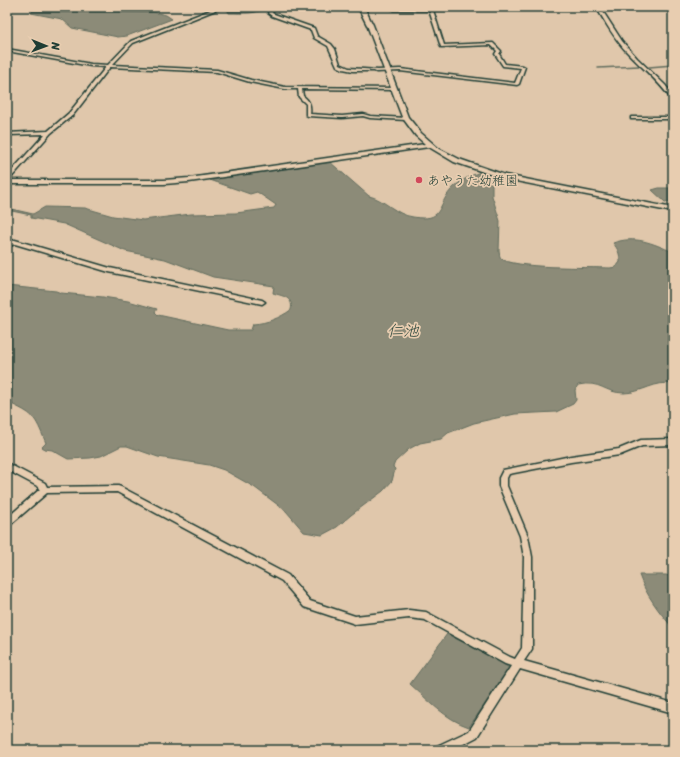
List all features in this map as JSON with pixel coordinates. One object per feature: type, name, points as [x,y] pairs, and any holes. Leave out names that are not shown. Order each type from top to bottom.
[{"type":"street","points":[[7,180],[49,132],[70,114],[126,47],[138,38],[179,24],[220,7]]},
{"type":"street","points":[[274,7],[270,13],[273,15],[313,29],[315,37],[325,42],[332,48],[337,64],[340,67],[356,70],[400,70],[518,84],[523,67],[504,65],[498,58],[497,54],[499,51],[492,44],[442,46],[431,9]]},
{"type":"street","points":[[361,7],[370,25],[406,119],[411,128],[430,145],[464,163],[506,178],[673,210]]},
{"type":"street","points":[[394,9],[465,9],[499,7]]},
{"type":"street","points":[[598,7],[615,36],[661,83],[673,98]]},
{"type":"street","points":[[608,7],[673,9]]},
{"type":"street","points":[[7,50],[91,65],[217,71],[270,85],[300,89],[395,89]]},
{"type":"street","points":[[300,89],[301,97],[308,101],[309,104],[308,115],[342,117],[363,114],[370,117],[406,119]]},
{"type":"street","points":[[633,118],[673,118]]},
{"type":"street","points":[[7,134],[49,132]]},
{"type":"street","points":[[7,180],[164,182],[189,180],[430,145]]},
{"type":"street","points":[[7,245],[15,242],[109,270],[262,302]]},
{"type":"street","points":[[441,750],[473,734],[519,664],[527,649],[528,557],[524,536],[503,486],[503,478],[506,472],[571,458],[620,452],[641,443],[673,442]]},
{"type":"street","points":[[7,466],[42,485],[45,490]]},
{"type":"street","points":[[7,523],[45,490],[118,489],[285,578],[307,604],[355,620],[409,614],[426,616],[508,661],[673,708]]},
{"type":"water","points":[[223,7],[268,7],[254,12],[229,13]]},
{"type":"water","points":[[34,10],[153,12],[166,15],[172,19],[127,36],[118,37],[72,28],[62,19],[31,13]]},
{"type":"water","name":"仁池","points":[[330,162],[369,196],[380,200],[407,216],[423,218],[435,215],[451,190],[465,179],[482,172],[492,176],[492,196],[500,221],[500,258],[508,262],[552,267],[616,267],[620,262],[620,256],[613,243],[629,240],[651,243],[673,252],[673,384],[666,383],[654,385],[637,391],[624,393],[612,391],[592,384],[578,385],[575,390],[576,400],[573,404],[556,412],[515,414],[474,423],[448,433],[441,439],[420,443],[409,449],[395,462],[392,481],[383,491],[337,527],[322,535],[304,532],[286,511],[254,487],[224,470],[209,465],[158,457],[127,446],[121,446],[101,456],[68,459],[52,450],[42,447],[46,443],[36,421],[28,413],[7,402],[7,286],[128,301],[157,309],[155,312],[158,315],[228,330],[251,330],[253,324],[264,323],[278,318],[291,310],[291,302],[283,296],[273,293],[274,286],[213,277],[165,259],[125,251],[64,224],[31,218],[31,215],[7,210],[7,208],[33,214],[45,207],[85,208],[113,216],[143,220],[191,214],[236,213],[274,208],[276,205],[257,192],[250,194],[210,180]]},
{"type":"water","points":[[659,188],[673,188],[673,202],[665,202],[652,190]]},
{"type":"water","points":[[639,575],[666,575],[673,577],[673,628],[653,603]]},
{"type":"water","points":[[447,634],[505,664],[509,669],[469,727],[460,724],[445,714],[430,703],[410,684]]},
{"type":"waterway","points":[[649,67],[673,65]]},
{"type":"waterway","points":[[598,68],[639,66]]},
{"type":"place","name":"あやうた幼稚園","points":[[419,180]]}]
